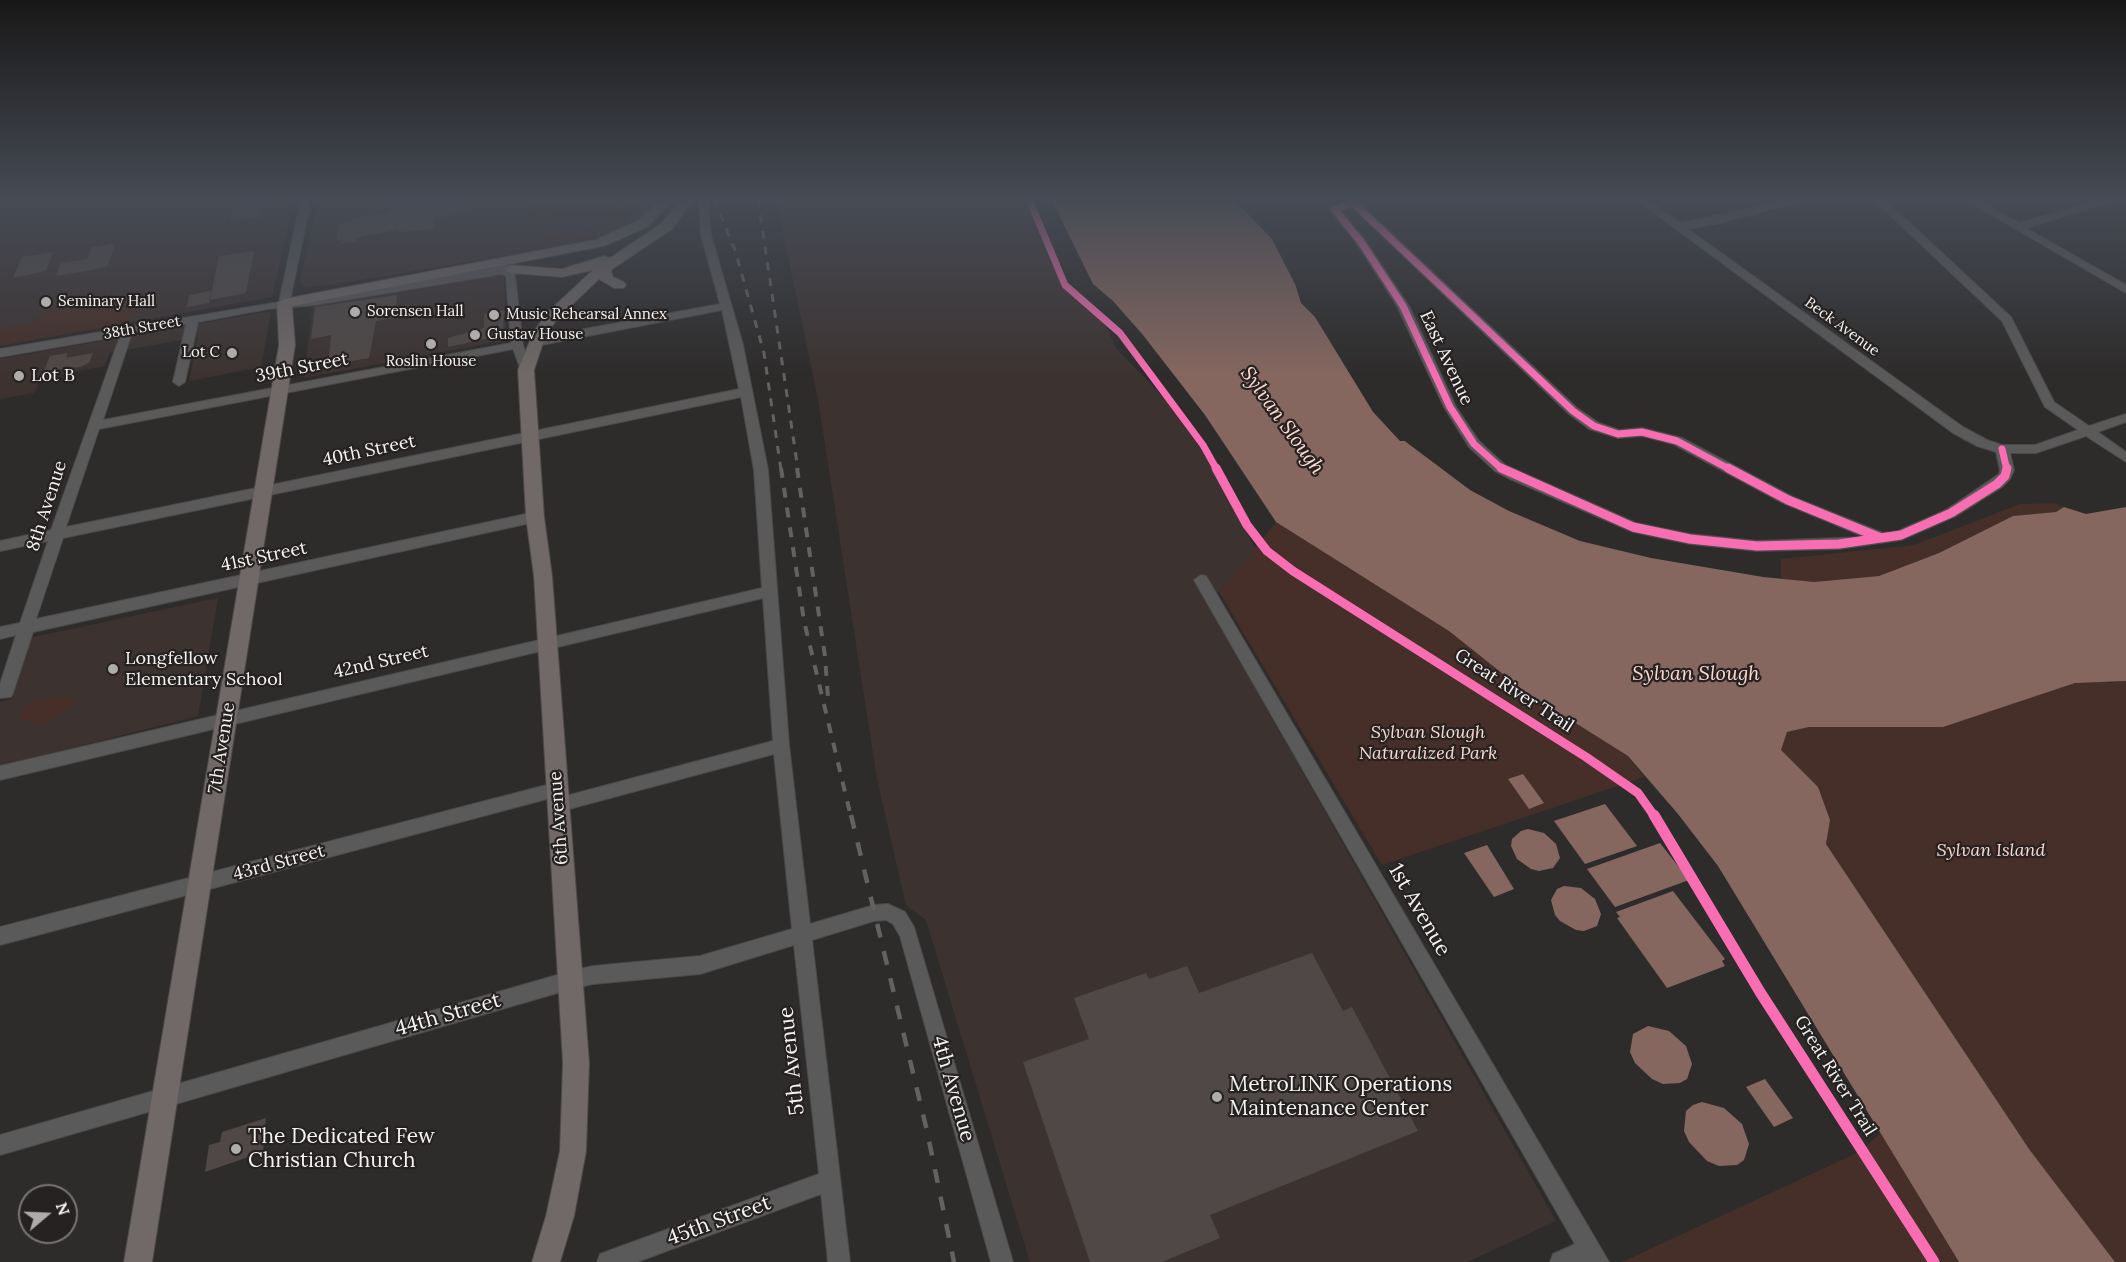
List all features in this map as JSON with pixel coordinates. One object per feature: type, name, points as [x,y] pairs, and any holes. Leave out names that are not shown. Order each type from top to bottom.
[{"type":"main road","name":"38th Street","points":[[284,303],[522,258]]},
{"type":"main road","points":[[508,269],[562,273],[580,270],[607,258]]},
{"type":"main road","name":"6th Avenue","points":[[546,1262],[560,1216],[575,1131],[576,1063],[548,643],[543,576],[535,517],[526,370],[536,342],[554,314],[603,268],[619,258]]},
{"type":"main road","points":[[603,268],[607,280],[619,285]]},
{"type":"main road","name":"7th Avenue","points":[[138,1262],[287,345],[284,303]]},
{"type":"street","name":"7th Avenue","points":[[284,303],[294,258]]},
{"type":"street","name":"5th Avenue","points":[[713,258],[727,306],[761,470],[781,745],[839,1262]]},
{"type":"street","name":"East Avenue","points":[[1371,258],[1403,306],[1450,407],[1466,434],[1500,468],[1608,517],[1667,535],[1757,546],[1839,544],[1915,531],[1951,513],[1997,484],[2005,476],[2007,470],[2002,449]]},
{"type":"street","name":"East Avenue","points":[[1411,258],[1573,411],[1594,426],[1618,434],[1642,432],[1677,441],[1788,500],[1881,538]]},
{"type":"street","name":"Beck Avenue","points":[[1721,258],[1958,430],[2002,449]]},
{"type":"street","points":[[1941,258],[2007,319],[2044,397],[2063,415],[2126,458]]},
{"type":"street","points":[[2071,258],[2126,290]]},
{"type":"street","points":[[480,266],[508,269]]},
{"type":"street","name":"38th Street","points":[[0,353],[284,303],[315,302],[508,269]]},
{"type":"street","name":"6th Avenue","points":[[508,269],[511,274],[517,345],[526,370]]},
{"type":"street","points":[[536,342],[727,306]]},
{"type":"street","points":[[179,382],[193,320]]},
{"type":"street","name":"8th Avenue","points":[[5,693],[127,331]]},
{"type":"street","name":"39th Street","points":[[94,426],[517,345]]},
{"type":"street","name":"40th Street","points":[[0,546],[746,392]]},
{"type":"street","points":[[2002,449],[2036,449],[2126,418]]},
{"type":"street","name":"41st Street","points":[[0,633],[535,517]]},
{"type":"street","name":"1st Avenue","points":[[1201,580],[1594,1255]]},
{"type":"street","name":"42nd Street","points":[[0,773],[771,591]]},
{"type":"street","name":"43rd Street","points":[[0,936],[200,884],[781,745]]},
{"type":"street","name":"44th Street","points":[[0,1145],[571,980],[593,975],[700,965],[874,913],[888,912],[899,918]]},
{"type":"street","name":"4th Avenue","points":[[899,918],[908,933],[1002,1262]]},
{"type":"street","name":"45th Street","points":[[608,1262],[830,1180]]},
{"type":"street","points":[[1561,1262],[1594,1255]]},
{"type":"shaded area","points":[[0,258],[281,258],[272,297],[0,346]]},
{"type":"shaded area","points":[[305,258],[492,258],[331,285],[306,287],[300,281]]},
{"type":"shaded area","points":[[788,258],[1050,258],[1062,285],[1105,324],[1116,348],[1166,400],[1197,442],[1255,548],[1219,592],[1204,598],[1556,1221],[1467,1262],[1030,1262],[926,920],[906,905],[877,779],[818,399]]},
{"type":"shaded area","points":[[501,273],[504,275],[506,340],[304,378],[313,305]]},
{"type":"shaded area","points":[[265,312],[271,313],[261,367],[189,381],[198,337],[109,353],[105,366],[41,378],[34,393],[0,399],[0,359]]},
{"type":"shaded area","name":"Longfellow Elementary School","points":[[218,598],[198,716],[0,766],[0,702],[12,699],[29,638]]},
{"type":"green space","points":[[100,293],[121,297],[138,296],[137,307],[124,323],[0,345],[0,329],[25,324],[80,297]]},
{"type":"green space","points":[[2053,503],[2064,507],[2056,512],[2013,516],[1939,553],[1879,576],[1814,582],[1781,579],[1781,559],[1914,545],[2020,504]]},
{"type":"green space","name":"Sylvan Slough Naturalized Park","points":[[1276,522],[1449,631],[1523,690],[1628,756],[1644,777],[1382,865],[1219,592]]},
{"type":"green space","name":"Sylvan Island","points":[[2098,680],[2110,683],[2126,681],[2126,1262],[2115,1262],[2029,1149],[1826,844],[1830,820],[1781,750],[1787,732],[1809,727],[1943,727],[2075,683]]},
{"type":"green space","points":[[64,696],[78,703],[44,724],[18,719],[26,704]]},
{"type":"green space","points":[[1881,1133],[1959,1262],[1622,1262],[1859,1152]]},
{"type":"water","name":"Sylvan Slough","points":[[1080,258],[1282,258],[1305,302],[1326,326],[1338,352],[1368,395],[1406,442],[1470,490],[1509,511],[1580,541],[1651,558],[1763,577],[1814,582],[1879,576],[1939,553],[2013,516],[2056,512],[2064,507],[2086,514],[2126,507],[2126,681],[2075,683],[1943,727],[1809,727],[1787,732],[1781,750],[1818,787],[1830,820],[1826,844],[2029,1149],[2115,1262],[1959,1262],[1718,866],[1678,814],[1628,756],[1523,690],[1449,631],[1276,522],[1205,415],[1143,335],[1113,301],[1093,284]]},
{"type":"water","points":[[1523,774],[1544,803],[1529,809],[1508,779]]},
{"type":"water","points":[[1605,804],[1637,846],[1585,864],[1554,821]]},
{"type":"water","points":[[1528,829],[1544,833],[1556,844],[1560,858],[1553,868],[1539,871],[1531,869],[1517,859],[1511,846],[1512,839],[1521,831]]},
{"type":"water","points":[[1660,843],[1689,880],[1615,907],[1587,869]]},
{"type":"water","points":[[1487,845],[1514,889],[1494,897],[1464,853]]},
{"type":"water","points":[[1564,886],[1581,888],[1595,899],[1601,914],[1597,926],[1584,931],[1576,930],[1560,921],[1555,915],[1551,900],[1557,889]]},
{"type":"water","points":[[1673,891],[1725,959],[1722,961],[1725,966],[1667,988],[1617,918],[1620,917],[1616,912]]},
{"type":"water","points":[[1648,1026],[1669,1031],[1686,1046],[1692,1064],[1687,1079],[1680,1083],[1663,1084],[1652,1079],[1635,1063],[1630,1052],[1633,1034]]},
{"type":"water","points":[[1765,1079],[1793,1118],[1774,1127],[1746,1087]]},
{"type":"water","points":[[1702,1102],[1724,1108],[1742,1124],[1749,1144],[1744,1160],[1737,1165],[1719,1166],[1707,1161],[1689,1142],[1684,1131],[1686,1111]]},
{"type":"pier","points":[[1282,258],[1285,258],[1307,300],[1328,324],[1340,351],[1378,407],[1410,441],[1400,441],[1373,412],[1315,317],[1301,303],[1295,284]]},
{"type":"building","points":[[22,258],[51,258],[46,271],[13,278]]},
{"type":"building","points":[[110,258],[107,267],[56,276],[61,263]]},
{"type":"building","points":[[219,258],[253,258],[246,293],[210,300]]},
{"type":"building","points":[[211,291],[209,303],[187,307],[189,295]]},
{"type":"building","name":"Sorensen Hall","points":[[397,295],[395,318],[376,321],[369,358],[328,365],[331,335],[311,339],[315,307]]},
{"type":"building","points":[[504,310],[503,335],[448,347],[448,338],[484,328],[484,314]]},
{"type":"building","points":[[67,353],[66,358],[93,353],[89,363],[80,367],[44,371],[50,356]]},
{"type":"building","name":"MetroLINK Operations Maintenance Center","points":[[1312,953],[1343,1011],[1352,1007],[1418,1131],[1210,1215],[1220,1238],[1162,1262],[1090,1262],[1023,1062],[1089,1039],[1074,998],[1146,973],[1149,979],[1187,966],[1199,993]]},
{"type":"building","name":"The Dedicated Few Christian Church","points":[[266,1118],[263,1152],[205,1172],[209,1145],[220,1142],[222,1132]]},
{"type":"railway","points":[[737,258],[764,353],[781,470]]},
{"type":"railway","points":[[767,258],[798,470]]},
{"type":"railway","points":[[781,468],[804,621],[851,817]]},
{"type":"railway","points":[[797,468],[825,656],[828,698]]},
{"type":"railway","points":[[851,815],[927,1131],[954,1262]]},
{"type":"cycle path","name":"Great River Trail","points":[[1054,258],[1065,285],[1120,333],[1203,445],[1247,525],[1267,551],[1293,571],[1586,757],[1638,793],[1665,830],[1760,992],[1783,1024],[1934,1262]]},
{"type":"cycle path","points":[[1371,258],[1403,306],[1450,407],[1474,444],[1500,468],[1515,476],[1633,527],[1690,539],[1757,546],[1839,544],[1901,535],[1951,513],[1997,484],[2005,476],[2007,470],[2002,449]]},
{"type":"cycle path","points":[[1411,258],[1573,411],[1594,426],[1618,434],[1642,432],[1677,441],[1788,500],[1881,538]]},
{"type":"place","name":"Seminary Hall","points":[[46,302]]},
{"type":"place","name":"Sorensen Hall","points":[[355,312]]},
{"type":"place","name":"Music Rehearsal Annex","points":[[494,315]]},
{"type":"place","name":"Gustav House","points":[[475,335]]},
{"type":"place","name":"Roslin House","points":[[431,344]]},
{"type":"place","name":"Lot C","points":[[232,353]]},
{"type":"place","name":"Lot B","points":[[19,376]]},
{"type":"place","name":"Longfellow Elementary School","points":[[113,669]]},
{"type":"place","name":"MetroLINK Operations Maintenance Center","points":[[1217,1097]]},
{"type":"place","name":"The Dedicated Few Christian Church","points":[[236,1149]]}]
